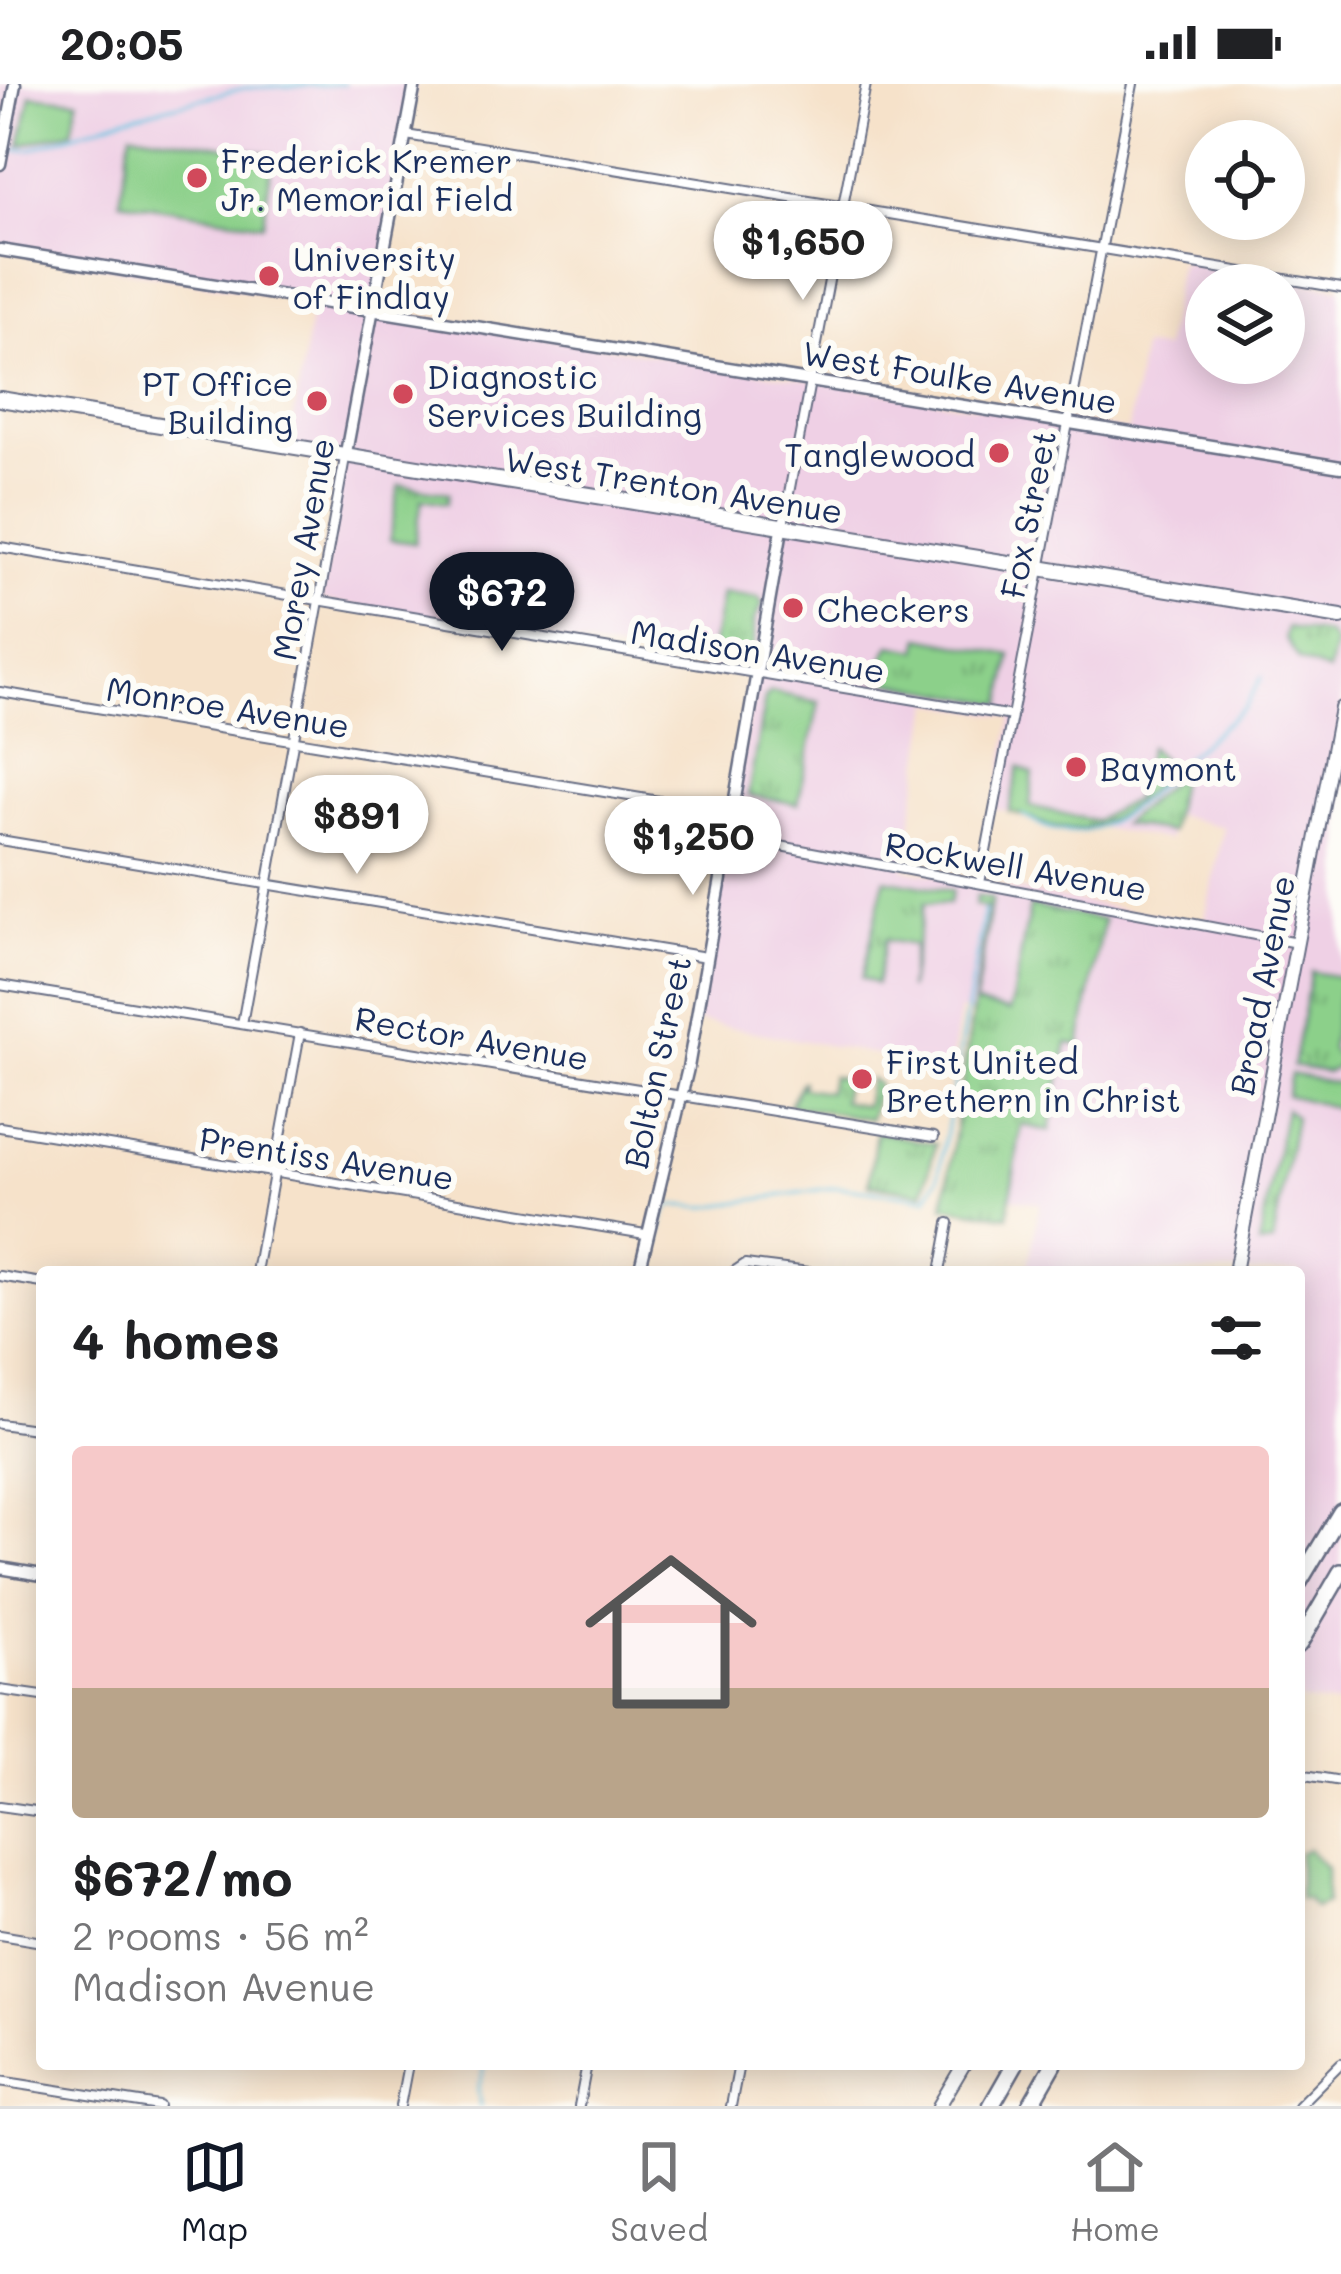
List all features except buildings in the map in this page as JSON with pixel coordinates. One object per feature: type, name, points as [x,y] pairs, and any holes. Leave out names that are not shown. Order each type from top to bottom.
[{"type":"highway","points":[[1305,1572],[1341,1512]]},
{"type":"highway","points":[[1305,1634],[1341,1572]]},
{"type":"highway","points":[[991,2106],[1012,2070]]},
{"type":"highway","points":[[1030,2106],[1051,2070]]},
{"type":"main road","name":"West Trenton Avenue","points":[[0,399],[782,530],[1341,617]]},
{"type":"main road","name":"Broad Avenue","points":[[1236,1266],[1341,708]]},
{"type":"main road","points":[[939,2106],[960,2070]]},
{"type":"street","points":[[0,161],[15,84]]},
{"type":"street","name":"Morey Avenue","points":[[242,1024],[415,84]]},
{"type":"street","name":"Bolton Street","points":[[640,1266],[681,1097],[866,84]]},
{"type":"street","name":"Fox Street","points":[[980,883],[1133,84]]},
{"type":"street","points":[[406,135],[1341,288]]},
{"type":"street","name":"West Foulke Avenue","points":[[0,250],[1341,467]]},
{"type":"street","name":"Madison Avenue","points":[[0,547],[1012,716]]},
{"type":"street","name":"Monroe Avenue","points":[[0,692],[670,803],[730,818]]},
{"type":"street","name":"Rockwell Avenue","points":[[728,836],[1297,943]]},
{"type":"street","points":[[0,840],[706,958]]},
{"type":"street","name":"Rector Avenue","points":[[0,985],[681,1097],[797,1111],[934,1137]]},
{"type":"street","points":[[257,1266],[300,1033]]},
{"type":"street","name":"Prentiss Avenue","points":[[0,1127],[645,1234]]},
{"type":"street","points":[[941,1266],[949,1223]]},
{"type":"street","points":[[0,1276],[36,1282]]},
{"type":"street","points":[[0,1424],[36,1429]]},
{"type":"street","points":[[0,1568],[36,1574]]},
{"type":"street","points":[[0,1690],[36,1695]]},
{"type":"street","points":[[1305,1775],[1341,1780]]},
{"type":"street","points":[[0,1806],[36,1811]]},
{"type":"street","points":[[0,1935],[36,1941]]},
{"type":"street","points":[[1298,2106],[1341,2063]]},
{"type":"street","points":[[400,2106],[407,2070]]},
{"type":"street","points":[[579,2106],[585,2070]]},
{"type":"street","points":[[731,2106],[738,2070]]},
{"type":"street","points":[[0,2080],[159,2106]]},
{"type":"shaded area","points":[[0,84],[416,84],[374,310],[1128,431],[1142,347],[1164,349],[1180,261],[1198,264],[1185,264],[1185,384],[1305,384],[1305,282],[1341,288],[1341,1706],[1305,1701],[1305,1266],[1028,1266],[1040,1203],[947,1187],[973,1012],[960,1010],[950,1068],[696,1021],[756,675],[321,600],[344,458],[289,448],[313,301],[0,250]],"holes":[[[931,703],[1012,717],[994,809],[1168,840],[1174,815],[1224,827],[1204,924],[904,869]]]},
{"type":"green space","points":[[31,95],[78,100],[72,131],[20,145]]},
{"type":"green space","name":"Frederick Kremer Jr. Memorial Field","points":[[131,132],[273,154],[263,224],[120,201]]},
{"type":"green space","points":[[399,485],[449,493],[447,503],[422,499],[415,543],[390,540]]},
{"type":"green space","points":[[722,593],[758,598],[763,604],[754,621],[754,657],[712,648]]},
{"type":"green space","points":[[1287,628],[1327,634],[1335,644],[1328,672],[1299,660],[1285,638]]},
{"type":"green space","points":[[921,637],[1011,655],[1003,704],[872,679],[891,645],[918,650]]},
{"type":"green space","points":[[771,692],[819,702],[798,804],[748,795],[765,698]]},
{"type":"green space","points":[[1149,747],[1171,768],[1133,804],[1105,822],[1073,829],[1009,812],[1019,767],[1033,774],[1030,806],[1094,821],[1134,799]]},
{"type":"green space","points":[[1180,774],[1170,832],[1122,824]]},
{"type":"green space","points":[[885,879],[952,891],[949,904],[924,904],[908,990],[913,945],[885,940],[876,984],[862,978]]},
{"type":"green space","points":[[976,896],[992,899],[975,1004],[1010,1011],[1030,906],[1104,920],[1080,1045],[1067,1043],[1050,1131],[1021,1125],[1008,1216],[944,1206],[988,909],[975,905]]},
{"type":"green space","points":[[1311,972],[1341,977],[1331,1049],[1339,1059],[1336,1068],[1326,1072],[1293,1066]]},
{"type":"green space","points":[[1291,1074],[1341,1084],[1341,1109],[1286,1095]]},
{"type":"green space","points":[[831,1076],[846,1079],[842,1101],[865,1106],[870,1079],[878,1084],[870,1119],[789,1105],[803,1080],[802,1088],[828,1092]]},
{"type":"green space","points":[[1285,1108],[1295,1117],[1273,1243],[1259,1245]]},
{"type":"green space","points":[[876,1132],[936,1144],[923,1193],[869,1184]]},
{"type":"green space","points":[[1305,1850],[1326,1868],[1326,1903],[1315,1908],[1305,1899]]},
{"type":"waterway","points":[[8,150],[31,149],[122,118],[245,88],[344,84]]},
{"type":"waterway","points":[[1185,758],[1245,707],[1262,677]]},
{"type":"waterway","points":[[1023,815],[1045,827],[1085,831],[1122,815],[1173,772]]},
{"type":"waterway","points":[[652,1266],[665,1213],[673,1205],[707,1207],[837,1187],[927,1198],[938,1178],[984,911]]},
{"type":"waterway","points":[[480,2106],[478,2088],[484,2070]]},
{"type":"place","name":"Frederick Kremer Jr. Memorial Field","points":[[197,178]]},
{"type":"place","name":"University of Findlay","points":[[269,276]]},
{"type":"place","name":"Diagnostic Services Building","points":[[403,394]]},
{"type":"place","name":"PT Office Building","points":[[317,401]]},
{"type":"place","name":"Tanglewood","points":[[999,453]]},
{"type":"place","name":"Checkers","points":[[793,608]]},
{"type":"place","name":"Baymont","points":[[1076,767]]},
{"type":"place","name":"First United Brethern in Christ","points":[[862,1079]]}]
